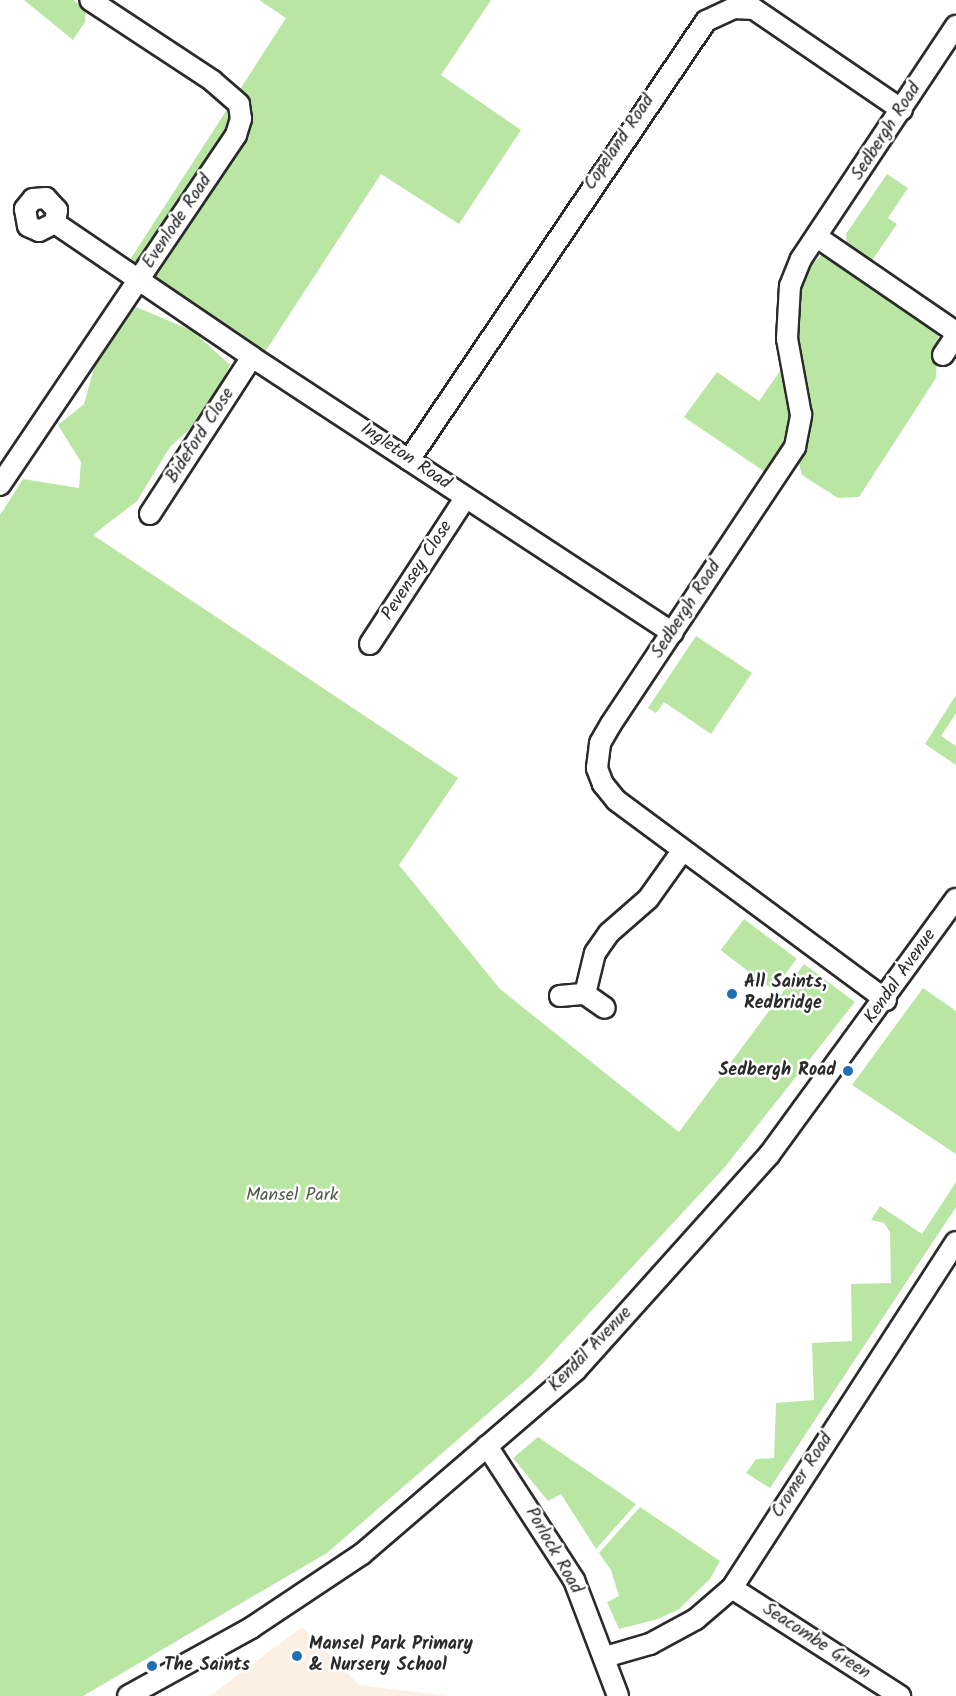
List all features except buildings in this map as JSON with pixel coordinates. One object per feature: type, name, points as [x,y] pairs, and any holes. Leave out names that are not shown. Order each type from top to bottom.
[{"type":"street","name":"Evenlode Road","points":[[0,485],[6,461],[138,281],[236,135],[241,119],[239,104],[213,81],[90,0]]},
{"type":"street","name":"Copeland Road","points":[[410,460],[706,21],[734,8],[754,9],[902,110]]},
{"type":"street","name":"Sedbergh Road","points":[[886,1000],[616,800],[603,784],[597,768],[606,734],[795,447],[801,415],[787,339],[786,312],[790,286],[817,237],[956,26]]},
{"type":"street","name":"Ingleton Road","points":[[55,223],[252,357],[673,633]]},
{"type":"street","points":[[817,237],[956,334],[943,356]]},
{"type":"street","name":"Bideford Close","points":[[150,514],[252,357]]},
{"type":"street","name":"Pevensey Close","points":[[369,644],[465,498]]},
{"type":"street","points":[[585,994],[595,953],[609,933],[648,900],[683,850]]},
{"type":"street","name":"Kendal Avenue","points":[[128,1696],[251,1628],[362,1554],[576,1370],[769,1155],[886,1000],[956,899]]},
{"type":"street","points":[[560,996],[585,994],[605,1008]]},
{"type":"street","name":"Cromer Road","points":[[604,1657],[650,1644],[687,1624],[732,1588],[956,1242]]},
{"type":"street","name":"Porlock Road","points":[[487,1446],[574,1580],[618,1696]]},
{"type":"street","name":"Seacombe Green","points":[[732,1588],[900,1696]]},
{"type":"shaded area","name":"Mansel Park Primary & Nursery School","points":[[302,1627],[359,1685],[448,1696],[210,1696]]},
{"type":"green space","points":[[24,0],[73,0],[86,9],[85,22],[73,40]]},
{"type":"green space","points":[[259,0],[491,0],[441,75],[521,130],[459,224],[381,174],[261,358],[126,266],[286,18]]},
{"type":"green space","points":[[887,174],[908,188],[888,218],[897,224],[871,262],[847,247],[846,234]]},
{"type":"green space","points":[[825,252],[934,327],[938,337],[936,378],[859,497],[838,498],[802,475],[798,460],[795,298],[808,268]]},
{"type":"green space","name":"Mansel Park","points":[[136,307],[193,331],[230,365],[207,413],[170,447],[137,501],[93,535],[458,778],[399,865],[500,989],[679,1132],[804,964],[855,1002],[724,1168],[531,1376],[327,1553],[83,1696],[0,1696],[0,515],[23,479],[79,488],[81,462],[58,425],[84,404],[98,354]]},
{"type":"green space","points":[[785,364],[791,415],[781,447],[765,472],[684,417],[717,372],[759,401]]},
{"type":"green space","points":[[696,636],[752,673],[711,734],[664,702],[656,713],[648,708]]},
{"type":"green space","points":[[956,695],[956,713],[941,736],[956,746],[956,765],[925,744]]},
{"type":"green space","points":[[744,919],[797,959],[773,990],[721,950]]},
{"type":"green space","points":[[923,988],[956,1011],[956,1154],[852,1085]]},
{"type":"green space","points":[[956,1182],[956,1207],[770,1488],[746,1473],[756,1459],[774,1458],[776,1403],[814,1400],[812,1343],[852,1341],[851,1284],[891,1283],[890,1232],[884,1223],[871,1220],[880,1206],[922,1234]]},
{"type":"green space","points":[[538,1437],[636,1504],[596,1549],[561,1494],[548,1501],[513,1458]]},
{"type":"green space","points":[[640,1507],[720,1561],[710,1579],[679,1609],[658,1619],[619,1629],[607,1602],[619,1596],[611,1570],[599,1553]]},
{"type":"place","name":"All Saints, Redbridge","points":[[732,994]]},
{"type":"place","name":"Sedbergh Road","points":[[848,1071]]},
{"type":"place","name":"Mansel Park Primary & Nursery School","points":[[297,1656]]},
{"type":"place","name":"The Saints","points":[[152,1666]]}]
